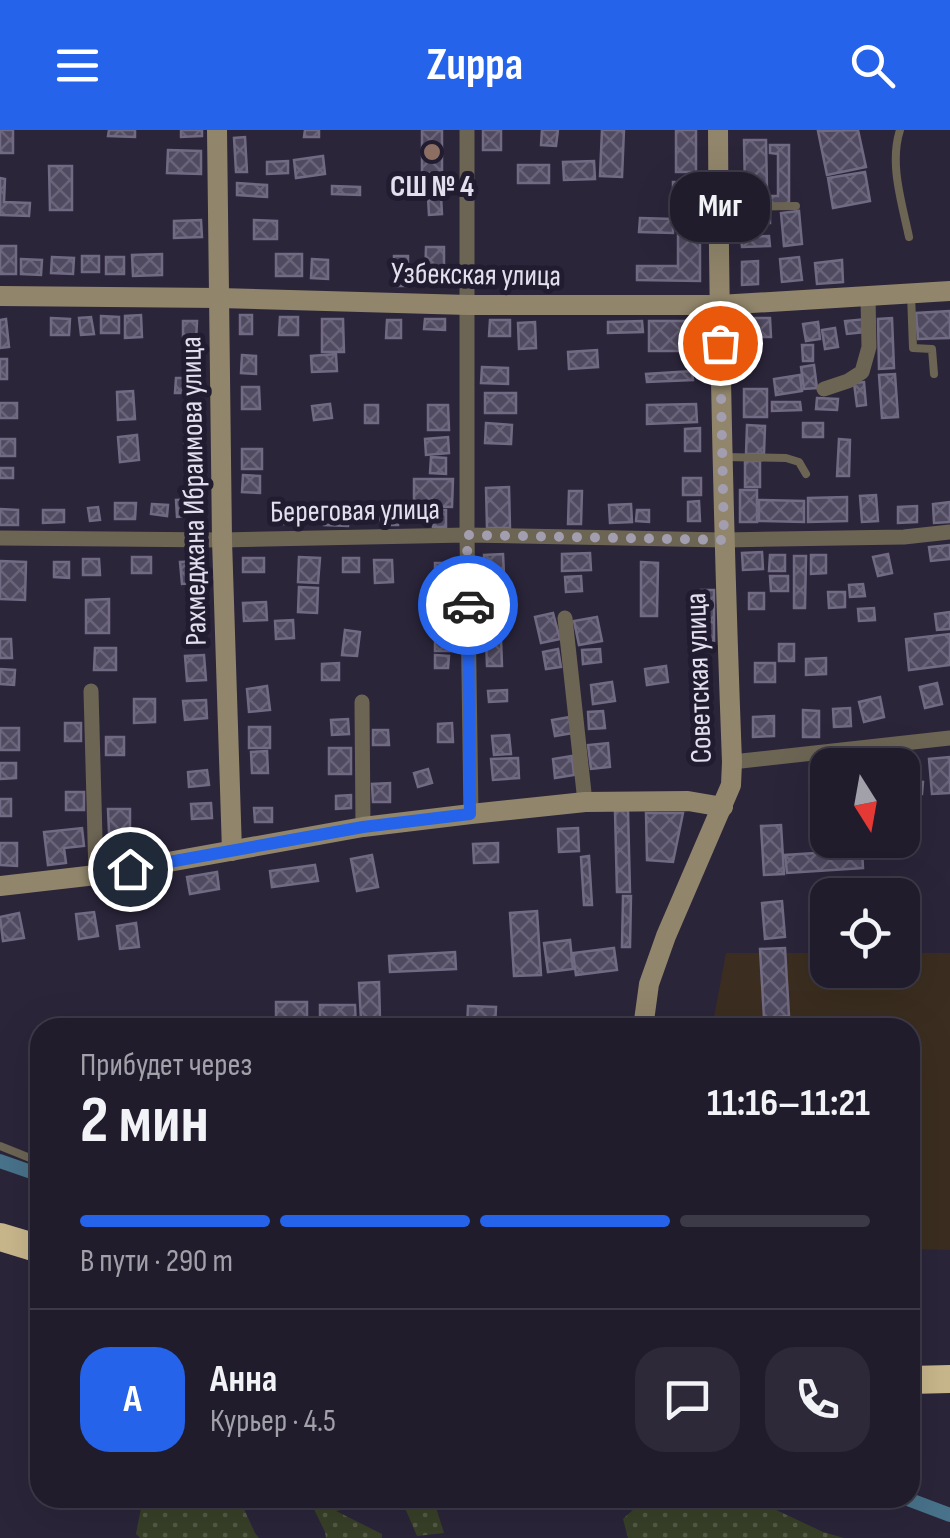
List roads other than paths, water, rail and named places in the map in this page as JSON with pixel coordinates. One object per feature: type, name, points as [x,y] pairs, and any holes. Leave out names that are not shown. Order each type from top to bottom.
[{"type":"highway","points":[[0,1237],[30,1246]]},
{"type":"highway","points":[[0,1254],[30,1262]]},
{"type":"highway","points":[[920,1380],[950,1379]]},
{"type":"highway","points":[[920,1394],[950,1394]]},
{"type":"street","name":"Рахмеджана Ибраимова улица","points":[[218,130],[222,540],[232,852]]},
{"type":"street","points":[[467,130],[470,814]]},
{"type":"street","name":"Советская улица","points":[[644,1018],[649,984],[666,936],[731,785],[718,130]]},
{"type":"street","name":"Узбекская улица","points":[[0,296],[468,305],[719,305],[950,291]]},
{"type":"street","points":[[824,389],[862,372],[869,346],[868,297]]},
{"type":"street","name":"Береговая улица","points":[[0,538],[222,540],[467,535],[724,540],[904,537],[950,532]]},
{"type":"street","points":[[564,618],[584,802]]},
{"type":"street","points":[[91,691],[96,875]]},
{"type":"street","points":[[362,702],[363,827]]},
{"type":"street","points":[[732,762],[950,738]]},
{"type":"street","points":[[0,886],[96,875],[363,827],[470,814],[584,802],[688,800],[723,807]]},
{"type":"lane","points":[[900,130],[896,141],[897,178],[909,238]]},
{"type":"lane","points":[[718,207],[796,206]]},
{"type":"lane","points":[[911,294],[913,348],[932,348],[934,374]]},
{"type":"lane","points":[[724,457],[786,458],[799,462],[806,474]]},
{"type":"lane","points":[[0,1146],[30,1158]]},
{"type":"waterway","points":[[0,1161],[30,1172]]},
{"type":"waterway","points":[[920,1504],[950,1515]]},
{"type":"place","name":"СШ № 4","points":[[432,152]]},
{"type":"place","name":"Миг","points":[[720,343]]}]
